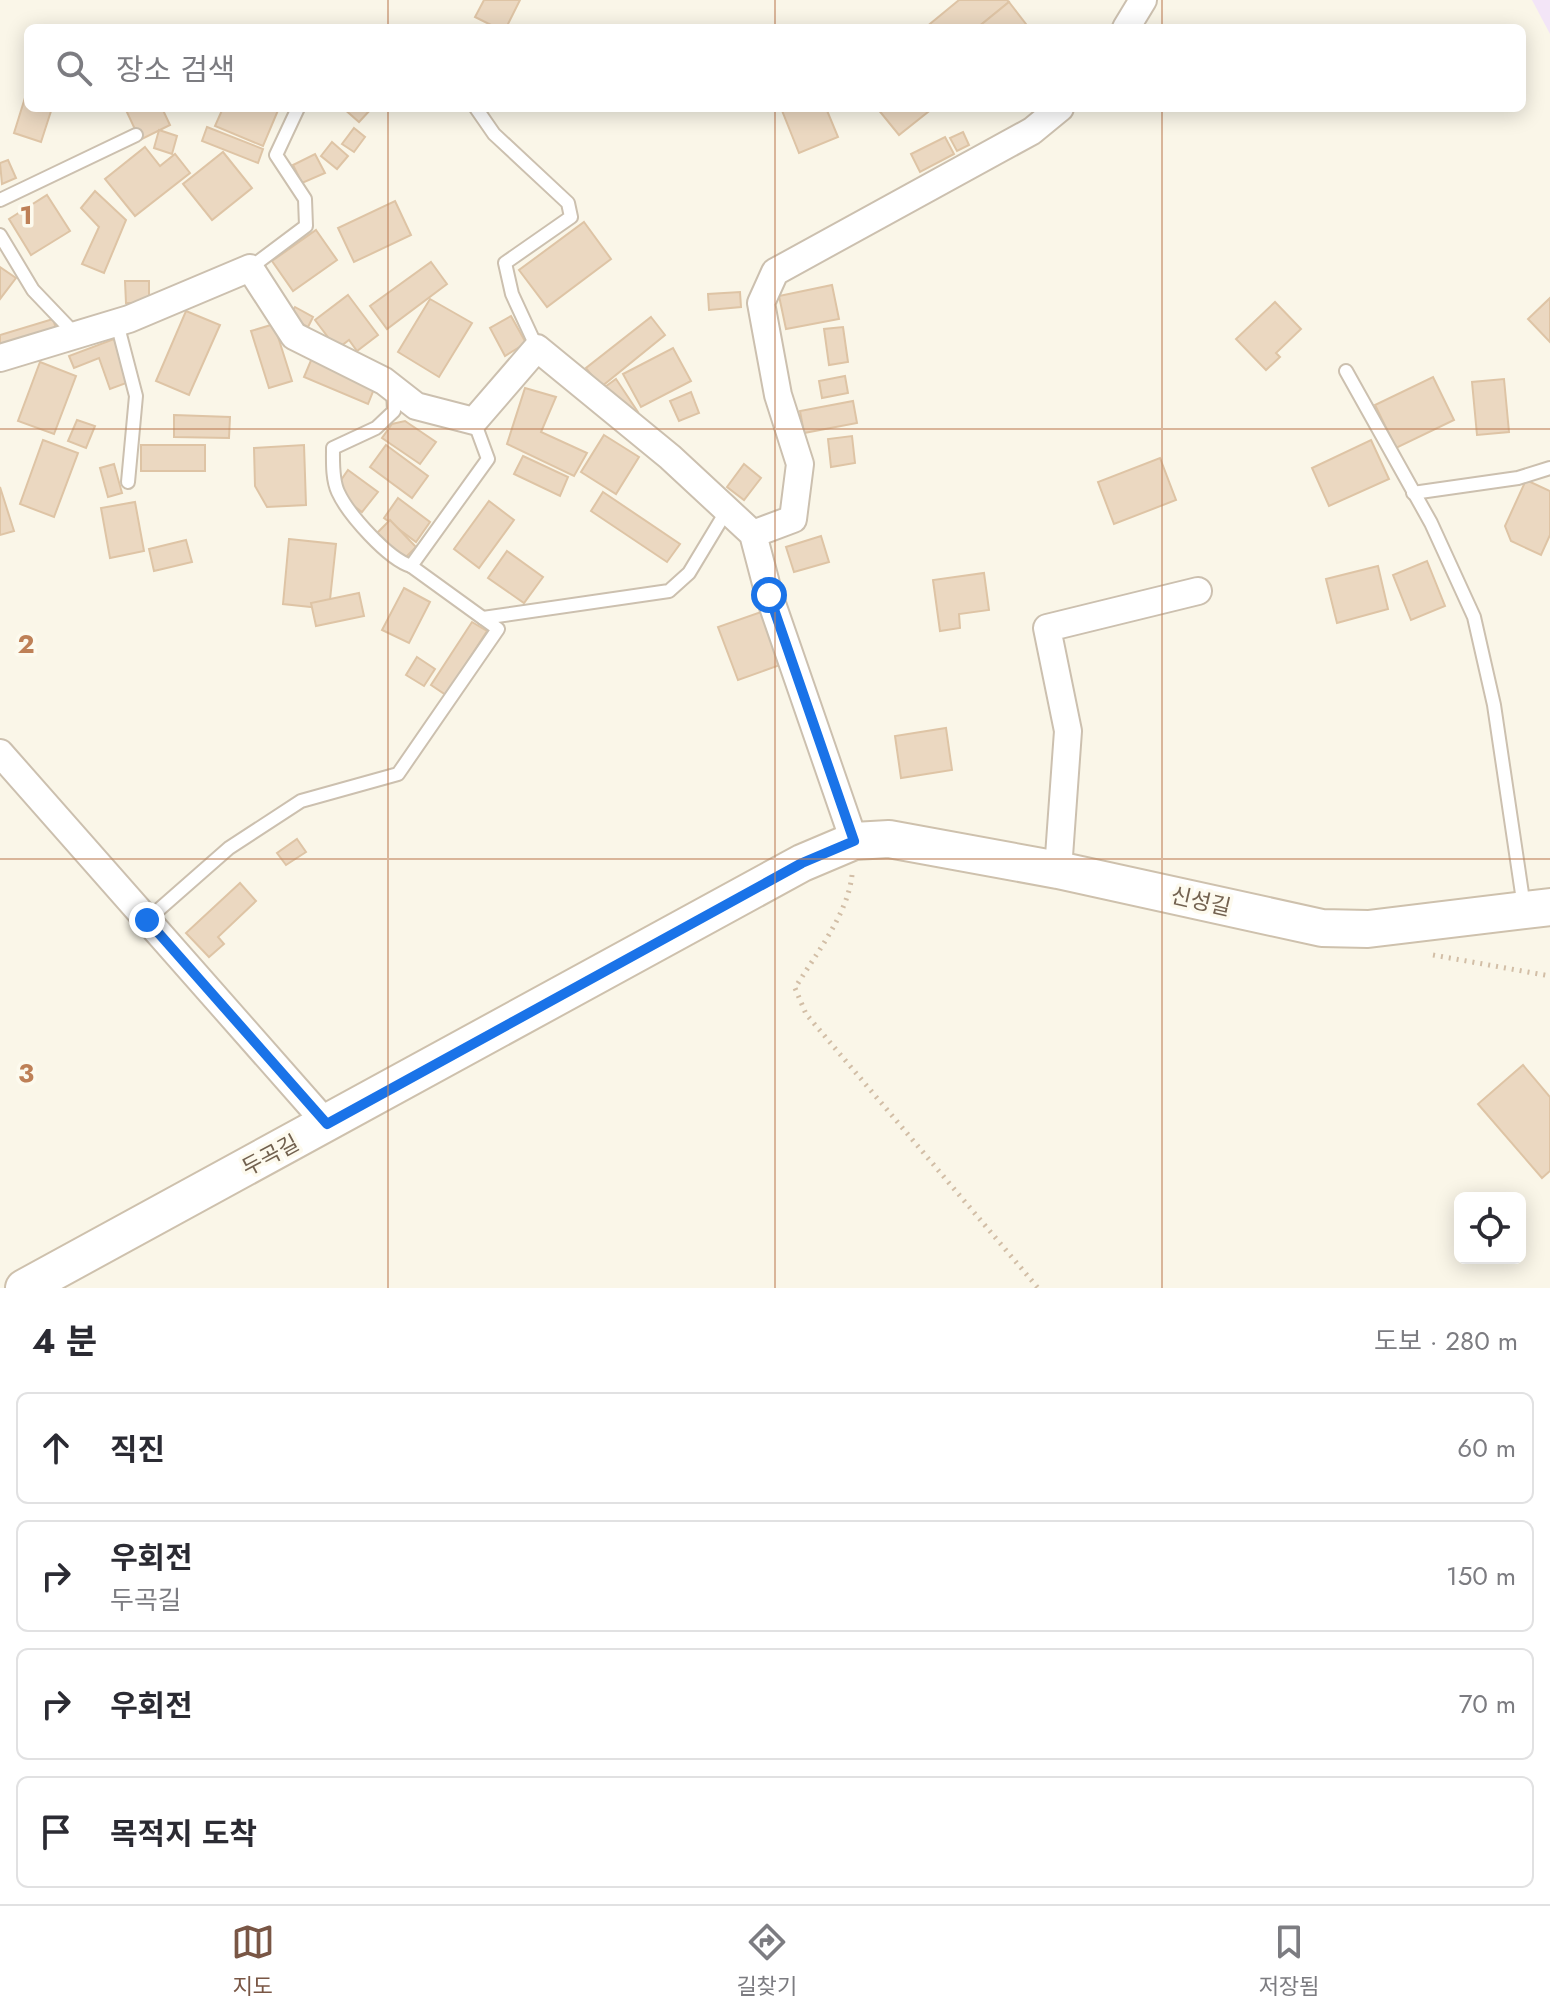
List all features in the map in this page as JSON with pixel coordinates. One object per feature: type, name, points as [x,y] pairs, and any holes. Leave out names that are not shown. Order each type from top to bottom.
[{"type":"street","points":[[1128,24],[1143,0]]},
{"type":"street","points":[[753,534],[793,519],[800,464],[778,395],[761,303],[775,272],[1032,131],[1055,112]]},
{"type":"street","points":[[0,358],[117,323],[250,268],[294,336],[392,388],[416,406],[474,421],[537,348],[670,457],[753,534],[769,595],[854,841]]},
{"type":"street","points":[[1058,870],[1068,731],[1047,628],[1198,591]]},
{"type":"street","points":[[0,753],[327,1124]]},
{"type":"street","name":"신성길","points":[[854,841],[889,839],[1058,870],[1322,928],[1368,929],[1537,908]]},
{"type":"street","name":"두곡길","points":[[24,1288],[802,863],[854,841]]},
{"type":"lane","points":[[250,268],[306,226],[305,199],[276,155],[296,112]]},
{"type":"lane","points":[[479,112],[494,134],[568,203],[571,217],[505,263],[512,294],[537,348]]},
{"type":"lane","points":[[0,200],[136,135]]},
{"type":"lane","points":[[0,235],[33,290],[76,335]]},
{"type":"lane","points":[[117,323],[136,396],[128,482]]},
{"type":"lane","points":[[1346,371],[1413,493],[1474,617],[1537,908]]},
{"type":"lane","points":[[147,920],[229,848],[301,801],[398,774],[498,629],[411,566],[399,562],[347,506],[337,490],[333,448],[376,428],[394,411],[392,388]]},
{"type":"lane","points":[[411,566],[488,459],[474,421]]},
{"type":"lane","points":[[1413,493],[1518,478],[1550,468]]},
{"type":"lane","points":[[483,618],[669,591],[689,573],[727,510]]},
{"type":"path","points":[[854,841],[851,887],[825,939],[795,988],[806,1014],[1038,1288]]},
{"type":"path","points":[[1426,954],[1550,976]]},
{"type":"shaded area","points":[[1532,0],[1550,0],[1550,34]]},
{"type":"building","points":[[484,0],[520,0],[508,24],[489,24],[475,17]]},
{"type":"building","points":[[959,0],[1009,2],[982,24],[930,24]]},
{"type":"building","points":[[1009,2],[1026,24],[982,24]]},
{"type":"building","points":[[24,101],[24,112],[51,112],[41,142],[14,133]]},
{"type":"building","points":[[127,112],[164,112],[170,125],[140,140]]},
{"type":"building","points":[[221,112],[277,112],[263,146],[215,126]]},
{"type":"building","points":[[348,112],[368,112],[359,122]]},
{"type":"building","points":[[783,112],[828,112],[838,137],[799,153]]},
{"type":"building","points":[[880,112],[928,112],[899,135]]},
{"type":"building","points":[[207,127],[263,149],[258,163],[202,141]]},
{"type":"building","points":[[354,128],[365,137],[354,152],[342,144]]},
{"type":"building","points":[[159,130],[177,136],[172,154],[154,148]]},
{"type":"building","points":[[963,132],[969,145],[957,151],[950,138]]},
{"type":"building","points":[[945,137],[954,154],[920,172],[911,154]]},
{"type":"building","points":[[332,142],[348,156],[337,169],[321,156]]},
{"type":"building","points":[[145,147],[160,166],[175,154],[190,173],[135,216],[105,179]]},
{"type":"building","points":[[223,152],[252,188],[212,220],[183,184]]},
{"type":"building","points":[[315,154],[325,173],[302,183],[293,165]]},
{"type":"building","points":[[8,160],[16,178],[2,184],[0,163]]},
{"type":"building","points":[[95,191],[126,220],[104,273],[82,264],[99,227],[81,208]]},
{"type":"building","points":[[47,195],[70,231],[31,255],[9,219]]},
{"type":"building","points":[[395,201],[411,235],[354,262],[338,228]]},
{"type":"building","points":[[584,222],[611,259],[547,307],[519,270]]},
{"type":"building","points":[[316,230],[337,260],[293,291],[272,261]]},
{"type":"building","points":[[431,262],[447,284],[387,329],[370,306]]},
{"type":"building","points":[[0,267],[16,278],[0,299]]},
{"type":"building","points":[[125,281],[149,281],[149,303],[126,303]]},
{"type":"building","points":[[832,285],[839,319],[786,329],[779,296]]},
{"type":"building","points":[[740,292],[741,307],[709,310],[708,294]]},
{"type":"building","points":[[348,295],[378,335],[357,351],[349,340],[337,349],[315,320]]},
{"type":"building","points":[[1550,298],[1550,342],[1528,319]]},
{"type":"building","points":[[430,299],[472,323],[439,377],[398,352]]},
{"type":"building","points":[[1275,302],[1301,329],[1276,353],[1280,357],[1266,370],[1236,339]]},
{"type":"building","points":[[295,307],[313,317],[308,327],[289,316]]},
{"type":"building","points":[[186,311],[220,325],[189,395],[156,381]]},
{"type":"building","points":[[511,316],[526,343],[505,356],[490,328]]},
{"type":"building","points":[[651,317],[665,335],[601,387],[586,368]]},
{"type":"building","points":[[53,319],[58,335],[0,348],[0,335]]},
{"type":"building","points":[[274,324],[292,381],[269,388],[251,331]]},
{"type":"building","points":[[843,327],[848,362],[829,365],[824,329]]},
{"type":"building","points":[[114,339],[129,382],[110,389],[99,358],[74,368],[69,356]]},
{"type":"building","points":[[673,348],[691,381],[641,407],[623,374]]},
{"type":"building","points":[[312,358],[376,384],[368,404],[304,377]]},
{"type":"building","points":[[40,362],[76,376],[54,434],[18,421]]},
{"type":"building","points":[[845,376],[848,393],[822,398],[819,381]]},
{"type":"building","points":[[1433,377],[1454,420],[1396,448],[1375,405]]},
{"type":"building","points":[[616,379],[638,412],[630,416],[602,389]]},
{"type":"building","points":[[1504,379],[1509,432],[1477,435],[1472,382]]},
{"type":"building","points":[[525,388],[556,397],[541,432],[587,453],[574,476],[507,444]]},
{"type":"building","points":[[691,392],[699,413],[679,421],[670,401]]},
{"type":"building","points":[[853,401],[857,423],[804,433],[800,411]]},
{"type":"building","points":[[174,415],[230,417],[229,438],[174,437]]},
{"type":"building","points":[[77,420],[95,426],[86,448],[68,441]]},
{"type":"building","points":[[405,421],[436,442],[420,464],[382,438],[392,424]]},
{"type":"building","points":[[604,435],[639,457],[616,494],[581,472]]},
{"type":"building","points":[[852,436],[855,463],[831,467],[828,439]]},
{"type":"building","points":[[43,440],[78,453],[54,517],[20,504]]},
{"type":"building","points":[[1371,440],[1389,479],[1329,506],[1312,468]]},
{"type":"building","points":[[141,445],[205,445],[205,471],[141,471]]},
{"type":"building","points":[[304,445],[306,505],[267,507],[255,486],[254,448]]},
{"type":"building","points":[[386,445],[428,476],[412,498],[370,467]]},
{"type":"building","points":[[523,456],[568,477],[560,496],[514,474]]},
{"type":"building","points":[[1160,458],[1176,500],[1114,524],[1098,482]]},
{"type":"building","points":[[114,464],[122,493],[108,497],[100,468]]},
{"type":"building","points":[[744,464],[761,478],[744,500],[727,487]]},
{"type":"building","points":[[348,470],[378,492],[362,512],[343,498],[339,483]]},
{"type":"building","points":[[1526,480],[1550,491],[1550,535],[1541,555],[1511,541],[1505,526]]},
{"type":"building","points":[[0,487],[14,531],[0,535]]},
{"type":"building","points":[[603,492],[680,544],[667,562],[591,511]]},
{"type":"building","points":[[398,498],[430,522],[416,542],[384,518]]},
{"type":"building","points":[[489,501],[514,520],[479,568],[454,549]]},
{"type":"building","points":[[135,502],[144,551],[110,558],[101,508]]},
{"type":"building","points":[[390,520],[416,547],[403,560],[377,533]]},
{"type":"building","points":[[821,536],[829,562],[794,572],[786,547]]},
{"type":"building","points":[[289,539],[336,544],[329,609],[283,604]]},
{"type":"building","points":[[186,540],[192,562],[154,571],[149,549]]},
{"type":"building","points":[[507,551],[543,577],[524,603],[488,578]]},
{"type":"building","points":[[1427,561],[1445,606],[1411,620],[1393,575]]},
{"type":"building","points":[[1378,566],[1388,609],[1337,623],[1326,579]]},
{"type":"building","points":[[984,573],[989,610],[959,614],[960,628],[940,631],[933,580]]},
{"type":"building","points":[[404,588],[430,602],[409,643],[382,630]]},
{"type":"building","points":[[359,593],[364,616],[316,626],[311,603]]},
{"type":"building","points":[[761,612],[780,665],[738,680],[718,627]]},
{"type":"building","points":[[472,622],[487,631],[446,695],[431,685]]},
{"type":"building","points":[[417,657],[435,669],[424,686],[406,675]]},
{"type":"building","points":[[946,728],[952,770],[901,778],[895,736]]},
{"type":"building","points":[[297,839],[306,852],[286,865],[277,853]]},
{"type":"building","points":[[240,883],[256,901],[218,937],[224,944],[209,957],[186,933]]},
{"type":"building","points":[[1523,1065],[1550,1097],[1550,1171],[1542,1178],[1478,1104]]},
{"type":"route","points":[[147,920],[327,1124],[802,863],[854,841],[769,595]]}]
